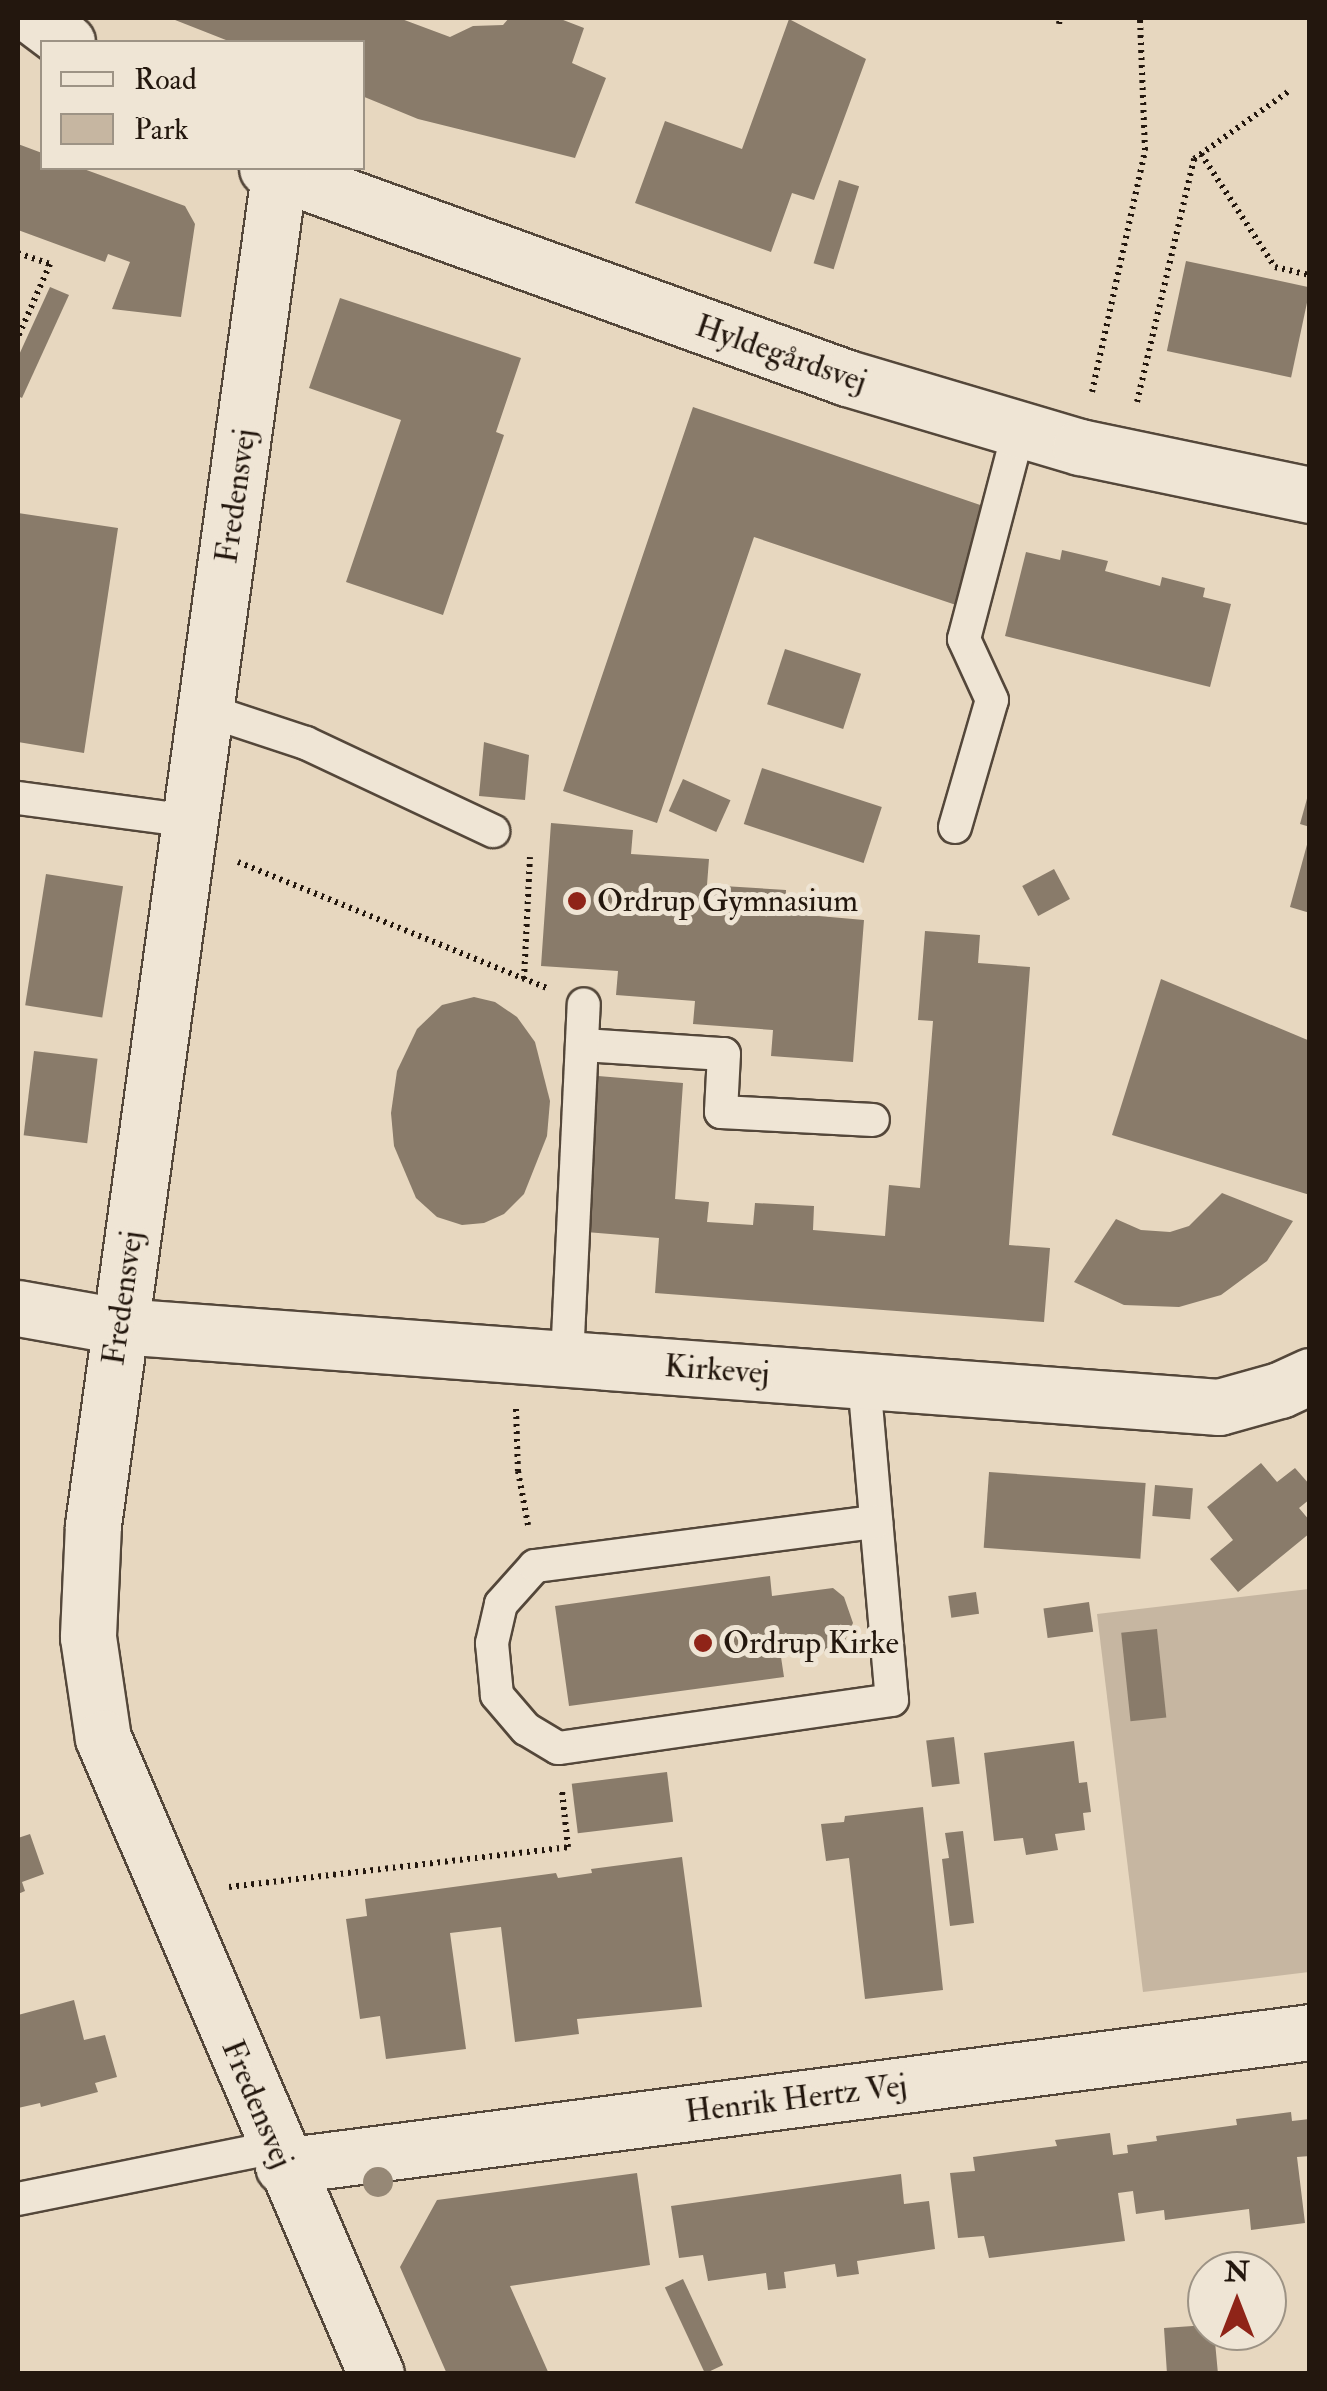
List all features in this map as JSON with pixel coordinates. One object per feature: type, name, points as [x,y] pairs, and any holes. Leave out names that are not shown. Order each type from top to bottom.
[{"type":"street","points":[[35,18],[64,40]]},
{"type":"street","name":"Hyldegårdsvej","points":[[273,171],[848,378],[1102,452],[1310,496]]},
{"type":"street","name":"Fredensvej","points":[[273,171],[189,838],[92,1525],[88,1636],[103,1738],[279,2156],[376,2374]]},
{"type":"street","name":"Kirkevej","points":[[18,1308],[119,1326],[1219,1407],[1280,1390],[1310,1376]]},
{"type":"street","name":"Henrik Hertz Vej","points":[[279,2156],[1310,2032]]},
{"type":"lane","points":[[956,827],[992,700],[964,640],[1019,429]]},
{"type":"lane","points":[[206,710],[306,743],[493,831]]},
{"type":"lane","points":[[18,798],[189,838]]},
{"type":"lane","points":[[541,1357],[584,1004]]},
{"type":"lane","points":[[582,1045],[724,1054],[722,1112],[873,1120]]},
{"type":"lane","points":[[864,1381],[892,1700],[558,1748],[526,1729],[498,1695],[492,1643],[500,1604],[535,1566],[876,1522]]},
{"type":"lane","points":[[18,2199],[279,2156]]},
{"type":"path","points":[[1102,452],[1145,150],[1140,18]]},
{"type":"path","points":[[1102,452],[1194,159],[1289,91]]},
{"type":"path","points":[[1201,154],[1275,267],[1310,274]]},
{"type":"path","points":[[18,253],[50,264],[18,337]]},
{"type":"path","points":[[493,831],[532,858],[524,979]]},
{"type":"path","points":[[189,838],[238,862],[584,1004]]},
{"type":"path","points":[[535,1566],[518,1472],[541,1357]]},
{"type":"path","points":[[169,1895],[568,1847],[558,1748]]},
{"type":"green space","points":[[1309,1589],[1309,1972],[1143,1992],[1097,1614]]},
{"type":"building","points":[[170,18],[399,18],[450,37],[473,26],[503,25],[509,18],[558,18],[584,28],[572,63],[606,78],[575,158],[418,119],[365,97],[365,40],[226,40]]},
{"type":"building","points":[[789,19],[866,59],[814,200],[792,193],[771,252],[635,203],[665,121],[742,149]]},
{"type":"building","points":[[18,144],[40,152],[40,170],[86,170],[185,206],[195,224],[181,317],[112,309],[130,262],[108,254],[105,262],[18,230]]},
{"type":"building","points":[[839,180],[859,186],[834,269],[814,263]]},
{"type":"building","points":[[1186,261],[1310,287],[1291,377],[1167,351]]},
{"type":"building","points":[[50,287],[69,295],[22,398],[18,396],[18,357]]},
{"type":"building","points":[[340,298],[521,358],[496,432],[504,435],[443,615],[346,582],[401,420],[309,388]]},
{"type":"building","points":[[693,407],[989,508],[956,605],[754,537],[657,823],[563,791]]},
{"type":"building","points":[[18,513],[118,528],[84,753],[18,742]]},
{"type":"building","points":[[1062,550],[1108,561],[1105,571],[1160,586],[1162,577],[1205,588],[1203,597],[1231,604],[1210,687],[1005,636],[1026,552],[1060,560]]},
{"type":"building","points":[[785,649],[861,674],[843,729],[767,704]]},
{"type":"building","points":[[484,742],[529,755],[525,800],[479,796]]},
{"type":"building","points":[[762,768],[882,807],[864,863],[744,824]]},
{"type":"building","points":[[683,779],[731,800],[716,832],[669,811]]},
{"type":"building","points":[[1310,795],[1310,827],[1300,824]]},
{"type":"building","points":[[551,823],[633,830],[631,854],[709,859],[707,885],[786,890],[785,913],[864,920],[853,1062],[771,1056],[773,1030],[693,1024],[695,1001],[616,995],[618,971],[541,966]]},
{"type":"building","points":[[1310,841],[1310,913],[1290,907]]},
{"type":"building","points":[[1054,869],[1070,899],[1038,916],[1022,886]]},
{"type":"building","points":[[46,874],[123,886],[102,1018],[25,1005]]},
{"type":"building","points":[[925,931],[980,935],[978,963],[1030,967],[1009,1245],[1050,1248],[1044,1322],[655,1293],[659,1238],[586,1232],[598,1076],[683,1083],[675,1199],[709,1202],[707,1222],[753,1225],[755,1203],[814,1206],[813,1230],[885,1236],[889,1185],[920,1188],[933,1021],[918,1020]]},
{"type":"building","points":[[1161,979],[1310,1041],[1310,1195],[1112,1135]]},
{"type":"building","points":[[474,997],[495,1002],[517,1017],[535,1042],[550,1101],[547,1136],[524,1194],[504,1214],[484,1223],[462,1225],[437,1217],[416,1198],[394,1146],[391,1113],[397,1071],[417,1029],[442,1005]]},
{"type":"building","points":[[34,1051],[98,1059],[87,1143],[24,1135]]},
{"type":"building","points":[[1222,1193],[1293,1221],[1267,1261],[1221,1295],[1179,1307],[1124,1305],[1074,1282],[1116,1219],[1141,1230],[1170,1232],[1189,1226]]},
{"type":"building","points":[[1261,1463],[1277,1482],[1295,1468],[1310,1485],[1310,1499],[1299,1508],[1310,1521],[1310,1533],[1238,1592],[1210,1559],[1233,1540],[1207,1507]]},
{"type":"building","points":[[989,1472],[1146,1483],[1140,1559],[984,1548]]},
{"type":"building","points":[[1155,1485],[1193,1488],[1190,1519],[1152,1516]]},
{"type":"building","name":"Ordrup Kirke","points":[[770,1576],[772,1596],[833,1588],[844,1597],[853,1623],[841,1649],[781,1657],[784,1677],[569,1706],[555,1606]]},
{"type":"building","points":[[976,1592],[979,1614],[951,1618],[948,1596]]},
{"type":"building","points":[[1089,1602],[1093,1632],[1048,1638],[1043,1608]]},
{"type":"building","points":[[1157,1629],[1166,1718],[1131,1721],[1121,1633]]},
{"type":"building","points":[[954,1737],[960,1784],[932,1787],[926,1740]]},
{"type":"building","points":[[1074,1741],[1079,1783],[1087,1782],[1091,1812],[1083,1813],[1085,1830],[1055,1834],[1058,1850],[1026,1855],[1023,1838],[994,1841],[984,1753]]},
{"type":"building","points":[[667,1772],[673,1822],[578,1833],[572,1784]]},
{"type":"building","points":[[923,1807],[943,1990],[865,1999],[849,1858],[826,1861],[821,1824],[844,1822],[845,1816]]},
{"type":"building","points":[[963,1831],[974,1923],[950,1926],[942,1859],[949,1858],[945,1833]]},
{"type":"building","points":[[30,1834],[44,1874],[22,1882],[25,1891],[18,1894],[18,1838]]},
{"type":"building","points":[[682,1857],[702,2007],[577,2019],[579,2034],[515,2042],[501,1927],[450,1933],[466,2049],[386,2059],[380,2016],[360,2019],[346,1919],[367,1916],[365,1899],[556,1873],[558,1878],[592,1873],[591,1869]]},
{"type":"building","points":[[74,2000],[84,2040],[105,2035],[117,2077],[95,2083],[98,2092],[41,2107],[40,2103],[18,2108],[18,2015]]},
{"type":"building","points":[[1291,2112],[1292,2121],[1310,2119],[1310,2156],[1297,2157],[1305,2223],[1251,2230],[1249,2209],[1165,2220],[1164,2210],[1136,2214],[1133,2191],[1118,2193],[1125,2241],[989,2258],[984,2236],[958,2238],[950,2173],[975,2171],[973,2157],[1057,2146],[1055,2140],[1110,2133],[1113,2155],[1128,2153],[1127,2145],[1157,2141],[1156,2136],[1237,2125],[1236,2119]]},
{"type":"building","points":[[637,2173],[650,2265],[510,2286],[549,2374],[447,2374],[400,2267],[437,2200]]},
{"type":"building","points":[[901,2174],[904,2204],[929,2201],[935,2249],[857,2261],[859,2274],[837,2277],[835,2264],[784,2272],[786,2288],[768,2290],[766,2273],[708,2281],[703,2255],[679,2258],[671,2206]]},
{"type":"building","points":[[683,2279],[723,2365],[705,2374],[665,2287]]},
{"type":"building","points":[[1187,2326],[1187,2351],[1216,2351],[1218,2374],[1167,2374],[1164,2328]]},
{"type":"place","name":"Ordrup Gymnasium","points":[[577,901]]},
{"type":"place","name":"Ordrup Kirke","points":[[703,1643]]}]
